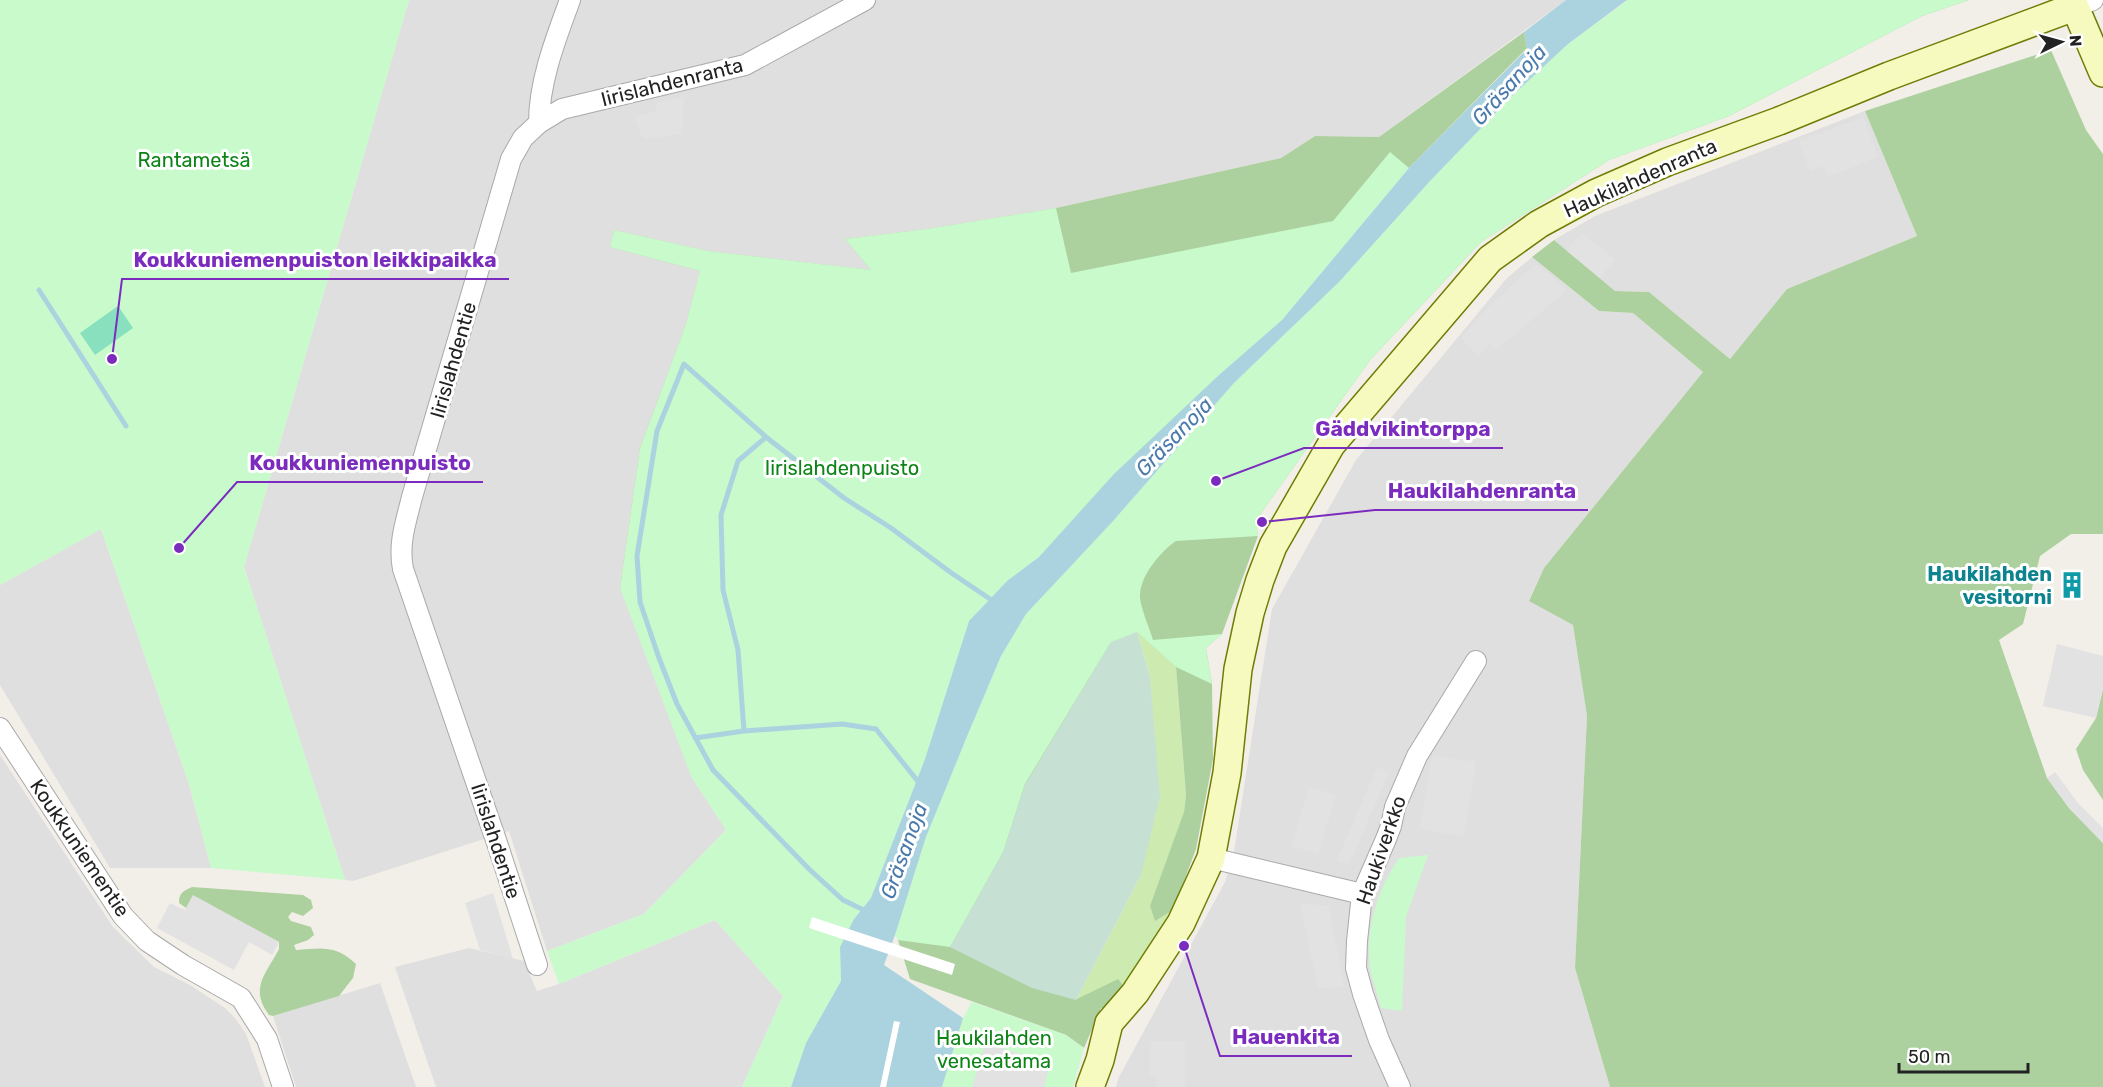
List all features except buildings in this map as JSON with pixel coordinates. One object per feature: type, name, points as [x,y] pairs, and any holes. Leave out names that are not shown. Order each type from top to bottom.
[{"type":"street","points":[[539,123],[539,106],[543,86],[570,0]]},
{"type":"street","name":"Iirislahdenranta","points":[[539,123],[562,109],[744,65],[865,0]]},
{"type":"street","points":[[2080,2],[2103,73]]},
{"type":"street","name":"Haukilahdenranta","points":[[1089,1087],[1100,1060],[1124,1030],[1135,993],[1180,923],[1211,858],[1227,773],[1238,669],[1250,613],[1273,546],[1331,445],[1490,259],[1539,224],[1585,198],[1667,162],[1779,121],[2080,2]]},
{"type":"street","name":"Iirislahdentie","points":[[537,965],[403,568],[400,553],[412,497],[512,159],[523,138],[539,123]]},
{"type":"street","name":"Haukiverkko","points":[[1400,1087],[1379,1040],[1356,968],[1362,894],[1386,839],[1395,807],[1417,756],[1476,661]]},
{"type":"street","name":"Koukkuniementie","points":[[0,728],[123,916],[147,941],[183,965],[241,998],[267,1039],[283,1087]]},
{"type":"street","points":[[1211,858],[1362,894]]},
{"type":"shaded area","points":[[409,0],[1566,0],[1379,137],[1315,136],[1281,158],[1056,208],[927,229],[845,239],[872,270],[708,251],[614,230],[610,247],[700,270],[686,324],[691,776],[726,830],[644,914],[547,951],[509,831],[353,881],[345,880],[244,567]]},
{"type":"shaded area","points":[[684,97],[682,134],[643,139],[634,117],[657,111],[656,103]]},
{"type":"shaded area","points":[[1865,111],[1917,236],[1787,289],[1730,359],[1649,292],[1615,291],[1554,240],[1595,216]]},
{"type":"shaded area","points":[[1863,117],[1878,157],[1827,177],[1823,166],[1810,171],[1799,141]]},
{"type":"shaded area","points":[[1582,233],[1615,260],[1600,278],[1567,251]]},
{"type":"shaded area","points":[[1532,257],[1599,311],[1633,313],[1703,372],[1544,568],[1529,600],[1573,625],[1587,716],[1575,968],[1610,1087],[1116,1087],[1119,1077],[1225,882],[1234,851],[1272,609],[1356,460],[1507,278]]},
{"type":"shaded area","points":[[1536,264],[1567,290],[1496,350],[1489,344],[1478,356],[1461,338],[1486,309]]},
{"type":"shaded area","points":[[101,529],[189,784],[211,868],[110,868],[0,685],[0,585]]},
{"type":"shaded area","points":[[2057,644],[2103,656],[2103,689],[2096,718],[2043,706]]},
{"type":"shaded area","points":[[0,755],[113,927],[154,967],[190,985],[225,1008],[235,1018],[246,1034],[265,1087],[0,1087]]},
{"type":"shaded area","points":[[1432,755],[1476,762],[1464,836],[1420,829]]},
{"type":"shaded area","points":[[1377,767],[1389,772],[1349,865],[1337,860]]},
{"type":"shaded area","points":[[2055,772],[2078,803],[2103,828],[2103,843],[2069,808],[2047,778]]},
{"type":"shaded area","points":[[1309,787],[1336,795],[1318,854],[1291,846]]},
{"type":"shaded area","points":[[493,893],[513,959],[480,950],[465,903]]},
{"type":"shaded area","points":[[193,895],[279,942],[272,955],[249,942],[234,970],[157,928],[170,903],[185,910]]},
{"type":"shaded area","points":[[1300,903],[1329,906],[1344,986],[1318,989]]},
{"type":"shaded area","points":[[715,920],[783,996],[742,1087],[436,1087],[395,967],[469,948],[524,961],[537,991]]},
{"type":"shaded area","points":[[380,983],[416,1087],[296,1087],[273,1016]]},
{"type":"shaded area","points":[[1150,1041],[1186,1041],[1185,1087],[1156,1087],[1156,1075],[1150,1075]]},
{"type":"shaded area","points":[[985,1043],[1050,1063],[1044,1087],[972,1087]]},
{"type":"green space","name":"Rantametsä","points":[[0,0],[409,0],[244,567],[345,880],[211,868],[189,784],[101,529],[0,585]]},
{"type":"green space","points":[[1628,0],[1969,0],[1922,16],[1729,116],[1609,160],[1481,242],[1370,360],[1256,520],[1258,536],[1222,634],[1206,648],[1212,684],[1213,759],[1196,849],[1173,910],[1155,921],[1150,906],[1184,812],[1186,795],[1176,667],[1137,632],[1111,642],[1075,1000],[1118,979],[1126,989],[1107,1012],[1101,1008],[1084,1048],[1066,1035],[910,979],[898,940],[952,839],[1052,587],[1113,521]]},
{"type":"green space","points":[[1628,0],[1969,0],[1922,16],[1729,116],[1609,160],[1481,242],[1370,360],[1256,520],[1258,536],[1176,541],[1158,557],[1148,572],[1141,587],[1140,599],[1153,640],[1222,634],[1206,648],[1212,684],[1176,667],[1137,632],[1111,642],[1025,784],[1003,852],[950,947],[898,940],[895,935],[926,837],[1001,656],[1026,614],[1113,521],[1234,383],[1339,282],[1431,180],[1512,96],[1568,44]]},
{"type":"green space","name":"Iirislahdenpuisto","points":[[1524,32],[1527,48],[1409,168],[712,716],[620,588],[640,448],[686,324],[700,271],[610,247],[614,230],[708,251],[871,270],[845,239],[927,229],[1056,208],[1281,158],[1315,136],[1379,137]]},
{"type":"green space","points":[[2051,50],[2086,130],[2103,154],[2103,534],[2071,534],[2040,556],[2023,624],[1999,640],[2047,778],[2069,808],[2103,843],[2103,1087],[1610,1087],[1575,968],[1587,716],[1573,625],[1529,601],[1544,568],[1703,372],[1633,313],[1599,311],[1532,257],[1554,240],[1615,291],[1649,292],[1730,359],[1787,289],[1917,236],[1865,111]]},
{"type":"green space","name":"Iirislahdenpuisto","points":[[1390,152],[1409,168],[1282,320],[1219,375],[1039,557],[1007,581],[969,621],[925,759],[871,898],[854,919],[840,947],[841,981],[806,1043],[791,1087],[742,1087],[783,996],[715,920],[559,984],[547,951],[644,914],[726,830],[691,776],[620,588],[640,448],[686,324],[700,271],[610,247],[614,230],[708,251],[871,270],[845,239],[927,229],[1056,208],[1071,273],[1333,221]]},
{"type":"green space","points":[[118,306],[133,328],[95,355],[80,333]]},
{"type":"green space","points":[[1137,632],[1176,667],[1186,795],[1173,910],[1126,989],[1076,1000],[1141,875],[1150,677]]},
{"type":"green space","points":[[1137,632],[1150,677],[1160,797],[1141,875],[1076,1000],[1032,988],[950,947],[1003,852],[1025,785],[1111,642]]},
{"type":"green space","points":[[2103,689],[2103,800],[2083,770],[2076,749],[2096,718]]},
{"type":"green space","points":[[1428,855],[1406,917],[1402,1011],[1381,1008],[1371,972],[1369,953],[1371,924],[1379,896],[1399,858]]},
{"type":"green space","points":[[192,887],[303,895],[311,900],[313,908],[303,916],[292,912],[288,917],[291,921],[311,927],[314,935],[294,945],[296,950],[328,949],[342,954],[356,964],[353,978],[339,996],[273,1016],[269,1015],[260,997],[260,989],[265,974],[279,949],[279,942],[193,896],[186,908],[179,903],[180,897],[184,891]]},
{"type":"green space","name":"Haukilahden venesatama","points":[[972,1002],[1066,1035],[1084,1048],[1073,1087],[942,1087],[963,1018]]},
{"type":"water","name":"Gräsanoja","points":[[1566,0],[1627,0],[1568,44],[1512,96],[1431,180],[1339,282],[1234,383],[1113,521],[1026,614],[1001,656],[926,837],[884,965],[963,1018],[942,1087],[791,1087],[806,1043],[841,981],[840,947],[854,919],[871,898],[925,759],[969,621],[1007,581],[1039,557],[1114,474],[1219,375],[1282,320],[1409,168],[1527,49],[1524,32]]},
{"type":"pier","points":[[812,917],[955,964],[952,975],[809,928]]},
{"type":"pier","points":[[894,1021],[900,1022],[886,1087],[880,1087]]},
{"type":"waterway","points":[[39,290],[126,426]]},
{"type":"waterway","points":[[868,912],[843,900],[809,869],[713,770],[677,704],[640,602],[637,556],[657,431],[684,364],[766,437],[844,498],[891,528],[993,601]]},
{"type":"waterway","points":[[695,738],[744,731],[738,650],[723,590],[721,515],[738,461],[766,437]]},
{"type":"waterway","points":[[744,731],[842,724],[876,729],[920,784]]},
{"type":"place","name":"Koukkuniemenpuiston leikkipaikka","points":[[112,359]]},
{"type":"place","name":"Gäddvikintorppa","points":[[1216,481]]},
{"type":"place","name":"Haukilahdenranta","points":[[1262,522]]},
{"type":"place","name":"Koukkuniemenpuisto","points":[[179,548]]},
{"type":"place","name":"Haukilahden vesitorni","points":[[2072,585]]},
{"type":"place","name":"Hauenkita","points":[[1184,946]]}]
